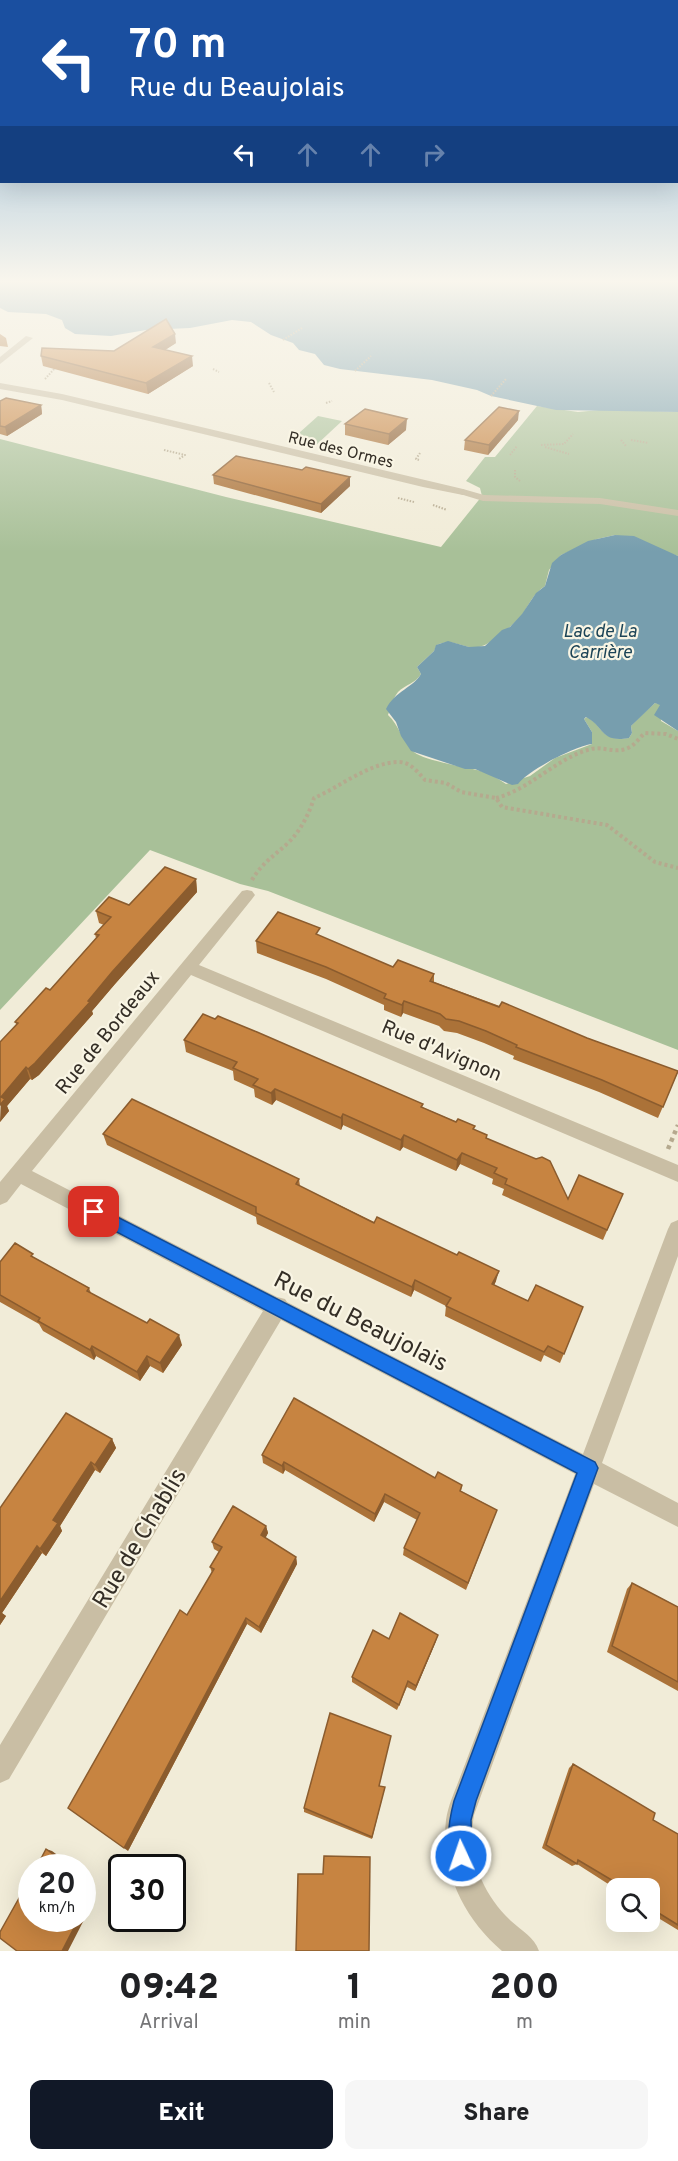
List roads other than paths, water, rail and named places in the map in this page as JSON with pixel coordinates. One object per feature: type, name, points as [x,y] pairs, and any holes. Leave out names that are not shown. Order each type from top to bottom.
[{"type":"street","name":"Rue des Ormes","points":[[0,386],[62,397],[412,482],[463,492]]},
{"type":"street","name":"Rue de Bordeaux","points":[[0,1196],[247,895]]},
{"type":"street","name":"Rue d'Avignon","points":[[189,967],[678,1174]]},
{"type":"street","name":"Rue du Beaujolais","points":[[19,1174],[678,1515]]},
{"type":"street","points":[[525,1951],[495,1925],[471,1895],[461,1856],[460,1820],[472,1780],[678,1229]]},
{"type":"street","name":"Rue de Chablis","points":[[0,1770],[278,1306]]},
{"type":"lane","name":"Rue des Ormes","points":[[463,492],[483,498],[600,501],[678,513]]},
{"type":"water","points":[[349,370],[678,370],[678,412],[556,410],[432,380]]},
{"type":"water","name":"Lac de La Carrière","points":[[615,535],[634,536],[678,556],[678,731],[654,715],[660,705],[655,703],[631,726],[632,733],[629,738],[620,739],[608,736],[586,717],[584,719],[592,732],[592,744],[552,760],[518,784],[512,785],[475,769],[465,769],[411,751],[401,736],[396,722],[386,709],[394,698],[418,678],[421,674],[417,667],[434,651],[436,645],[448,641],[469,647],[485,646],[502,630],[510,627],[522,614],[536,593],[545,586],[552,563],[561,555],[588,541]]}]
